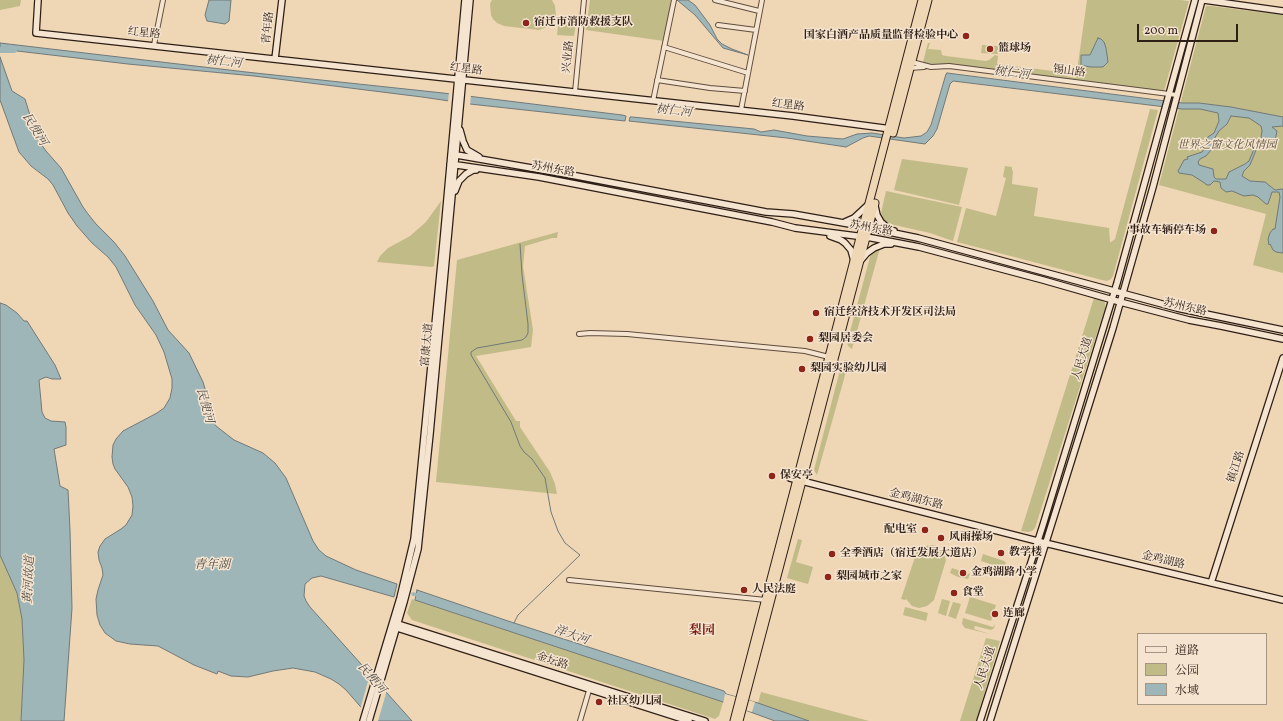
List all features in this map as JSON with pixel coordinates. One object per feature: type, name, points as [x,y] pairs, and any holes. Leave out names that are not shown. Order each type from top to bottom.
[{"type":"highway","points":[[796,480],[857,263],[922,0]]},
{"type":"highway","points":[[891,129],[911,65],[928,0]]},
{"type":"highway","points":[[739,721],[796,480],[829,357],[857,263]]},
{"type":"highway","points":[[734,721],[768,600]]},
{"type":"street","name":"红星路","points":[[38,0],[36,33],[741,110],[891,129]]},
{"type":"street","points":[[154,45],[163,0]]},
{"type":"street","name":"青年路","points":[[275,59],[282,0]]},
{"type":"street","name":"富康大道","points":[[363,721],[395,625],[414,538],[431,395],[454,155],[465,0]]},
{"type":"street","name":"富康大道","points":[[454,155],[459,122],[460,80],[470,0]]},
{"type":"street","name":"兴业路","points":[[575,92],[584,0]]},
{"type":"street","points":[[653,101],[674,0]]},
{"type":"street","points":[[715,0],[760,11]]},
{"type":"street","points":[[741,110],[762,0]]},
{"type":"street","name":"人民大道","points":[[980,721],[1038,541],[1115,291],[1194,0]]},
{"type":"street","points":[[1203,0],[1283,10]]},
{"type":"street","name":"人民大道","points":[[990,721],[1120,302],[1203,0]]},
{"type":"street","points":[[1220,0],[1283,10]]},
{"type":"street","points":[[718,25],[756,30]]},
{"type":"street","points":[[664,47],[748,73]]},
{"type":"street","name":"锡山路","points":[[911,65],[1177,95]]},
{"type":"street","points":[[658,80],[710,88],[745,91]]},
{"type":"street","points":[[459,122],[467,150],[475,156],[489,161]]},
{"type":"street","points":[[1159,131],[1167,133]]},
{"type":"street","name":"苏州东路","points":[[454,155],[566,174],[766,212],[793,214],[866,227],[918,238],[1177,308],[1283,330]]},
{"type":"street","name":"苏州东路","points":[[453,165],[539,177],[772,222],[795,228],[863,237],[919,247],[1189,320],[1283,339]]},
{"type":"street","points":[[450,197],[459,181],[466,174],[473,170],[488,169]]},
{"type":"street","points":[[839,222],[854,218],[872,204],[881,222],[890,230],[956,249]]},
{"type":"street","points":[[772,222],[800,232],[834,236],[850,248],[857,263],[867,253],[884,244],[897,245],[930,254],[953,256]]},
{"type":"street","points":[[1134,222],[1142,224]]},
{"type":"street","points":[[889,241],[890,233]]},
{"type":"street","points":[[580,334],[627,334],[805,352],[829,357]]},
{"type":"street","name":"镇江路","points":[[1211,583],[1283,358]]},
{"type":"street","name":"金鸡湖东路","points":[[796,480],[1038,541]]},
{"type":"street","points":[[1046,514],[1050,517],[1054,516]]},
{"type":"street","name":"金鸡湖路","points":[[1038,541],[1283,600]]},
{"type":"street","points":[[1030,564],[1035,562],[1038,566]]},
{"type":"street","points":[[569,580],[768,600]]},
{"type":"street","name":"金坛路","points":[[395,625],[590,687],[705,721]]},
{"type":"street","name":"富康大道","points":[[369,719],[379,687],[387,649]]},
{"type":"street","points":[[580,721],[590,687]]},
{"type":"street","name":"金坛路","points":[[590,687],[689,721]]},
{"type":"green space","points":[[0,0],[21,0],[20,6],[0,10]]},
{"type":"green space","points":[[492,0],[552,0],[555,6],[556,16],[550,26],[539,30],[504,26],[497,23],[491,15],[490,4]]},
{"type":"green space","points":[[590,0],[671,0],[664,41],[586,30]]},
{"type":"green space","points":[[1087,0],[1189,1],[1164,91],[952,64],[925,65],[923,62],[928,43],[930,43],[928,49],[941,50],[942,55],[946,56],[986,61],[995,55],[998,56],[997,64],[1061,72],[1061,75],[1076,78]]},
{"type":"green space","name":"世界之窗文化风情园","points":[[1206,6],[1283,15],[1283,273],[1253,265],[1266,214],[1159,185]]},
{"type":"green space","points":[[565,22],[576,23],[574,36],[557,35],[558,26],[565,27]]},
{"type":"green space","name":"篮球场","points":[[982,45],[998,46],[998,54],[981,53]]},
{"type":"green space","points":[[1150,109],[1158,110],[1111,279],[1107,281],[1102,280],[957,242],[966,208],[996,216],[1006,178],[1003,177],[1005,166],[1012,167],[1012,184],[1038,188],[1034,216],[1109,228],[1111,242],[1115,239]]},
{"type":"green space","points":[[902,159],[968,168],[959,205],[894,190]]},
{"type":"green space","points":[[886,191],[962,207],[953,241],[930,233],[890,224],[884,220],[881,213]]},
{"type":"green space","points":[[441,201],[434,266],[377,262],[380,256],[388,248],[410,236],[426,222]]},
{"type":"green space","points":[[558,232],[557,238],[552,238],[525,246],[523,266],[533,330],[531,347],[476,356],[516,421],[520,421],[520,427],[550,472],[557,494],[436,482],[457,260]]},
{"type":"green space","points":[[880,248],[852,349],[847,343],[870,257]]},
{"type":"green space","points":[[1094,298],[1102,300],[1105,303],[1105,308],[1035,528],[1028,532],[1021,531]]},
{"type":"green space","points":[[845,360],[849,361],[817,475],[814,470],[841,366]]},
{"type":"green space","points":[[798,539],[802,540],[796,562],[813,567],[808,584],[787,578]]},
{"type":"green space","points":[[919,545],[922,547],[930,545],[937,546],[943,551],[946,560],[934,600],[927,606],[919,608],[912,606],[906,599],[901,599]]},
{"type":"green space","points":[[958,547],[968,552],[976,553],[974,559],[957,553]]},
{"type":"green space","points":[[983,554],[1004,561],[1006,563],[1005,566],[1002,568],[981,561]]},
{"type":"green space","points":[[0,555],[17,593],[22,619],[24,660],[21,721],[0,721]]},
{"type":"green space","points":[[952,568],[970,574],[968,579],[958,577],[950,573]]},
{"type":"green space","points":[[970,597],[996,605],[991,621],[965,613]]},
{"type":"green space","points":[[412,599],[723,702],[719,716],[715,719],[412,620],[407,613]]},
{"type":"green space","points":[[942,599],[950,601],[946,616],[938,613]]},
{"type":"green space","points":[[953,602],[961,604],[956,619],[948,616]]},
{"type":"green space","points":[[905,607],[928,613],[926,621],[903,615]]},
{"type":"green space","points":[[963,618],[993,627],[995,624],[994,628],[991,630],[975,626],[974,629],[990,634],[965,628],[962,624]]},
{"type":"green space","points":[[986,638],[1000,641],[976,721],[960,721]]},
{"type":"green space","points":[[761,692],[869,721],[809,721],[758,703]]},
{"type":"water","points":[[209,0],[231,0],[229,21],[225,24],[207,21],[205,15]]},
{"type":"water","points":[[677,0],[688,0],[695,5],[710,25],[717,39],[722,44],[748,55],[723,48],[695,15]]},
{"type":"water","points":[[1098,38],[1104,42],[1108,62],[1103,67],[1081,65],[1081,55],[1090,55]]},
{"type":"water","points":[[0,43],[246,72],[443,93],[626,116],[625,121],[470,104],[254,76],[128,64],[0,49]]},
{"type":"water","name":"青年湖","points":[[0,57],[12,91],[25,99],[37,138],[61,168],[88,214],[125,256],[153,301],[168,330],[189,353],[203,382],[208,410],[216,426],[234,440],[263,453],[275,463],[286,478],[313,541],[319,550],[326,556],[356,570],[397,584],[394,597],[321,576],[312,578],[305,584],[304,596],[310,607],[412,721],[373,721],[339,684],[315,672],[293,668],[248,677],[231,676],[218,671],[217,674],[194,665],[158,646],[130,644],[116,641],[105,633],[100,625],[97,615],[96,599],[103,575],[98,552],[105,539],[126,525],[132,515],[133,506],[132,497],[128,487],[113,464],[113,445],[123,431],[164,408],[170,398],[172,379],[164,352],[156,335],[135,305],[116,267],[77,226],[48,179],[31,166],[19,152],[0,100]]},
{"type":"water","points":[[946,74],[1182,103],[1199,103],[1231,107],[1283,117],[1283,126],[1272,127],[1277,131],[1275,141],[1270,145],[1262,146],[1256,150],[1250,165],[1244,171],[1242,176],[1250,181],[1265,182],[1275,190],[1283,189],[1283,253],[1273,250],[1270,244],[1269,245],[1268,239],[1270,233],[1273,229],[1275,229],[1280,197],[1279,192],[1272,192],[1268,204],[1266,204],[1258,197],[1253,195],[1244,196],[1232,191],[1226,192],[1221,188],[1220,182],[1214,181],[1210,185],[1207,185],[1192,175],[1179,173],[1178,171],[1184,160],[1188,159],[1187,157],[1202,152],[1208,137],[1214,133],[1219,121],[1218,113],[1200,109],[1182,109],[953,81],[950,84],[937,129],[933,136],[925,144],[869,136],[846,147],[787,138],[629,121],[630,117],[632,117],[754,129],[761,132],[774,130],[807,136],[843,139],[857,134],[872,133],[904,138],[921,136],[927,132],[931,125]],"holes":[[[1231,116],[1249,118],[1261,126],[1261,137],[1263,140],[1254,149],[1249,161],[1229,172],[1226,179],[1216,179],[1214,177],[1213,169],[1199,165],[1198,162],[1212,149],[1214,139],[1219,131],[1227,124]]]},
{"type":"water","name":"黄河故道","points":[[0,303],[6,305],[17,313],[24,321],[27,321],[55,365],[61,379],[46,377],[39,380],[42,412],[45,418],[51,421],[65,422],[66,427],[66,445],[54,449],[60,486],[68,490],[70,530],[72,608],[64,721],[21,721],[24,660],[22,619],[17,593],[0,555]]},
{"type":"water","points":[[417,590],[724,691],[726,694],[758,703],[809,721],[775,721],[723,702],[415,600]]},
{"type":"pier","points":[[449,92],[471,95],[470,106],[448,102]]},
{"type":"pier","points":[[370,674],[387,690],[378,721],[373,721],[360,710]]},
{"type":"pier","points":[[725,694],[755,702],[752,712],[723,704]]},
{"type":"waterway","name":"树仁河","points":[[0,50],[14,50]]},
{"type":"waterway","points":[[514,623],[518,615],[580,555],[565,543],[558,531],[551,512],[545,478],[532,459],[520,446],[511,422],[471,355],[471,352],[477,348],[522,340],[528,333],[520,244]]},
{"type":"waterway","name":"洋大河","points":[[413,594],[421,596]]},
{"type":"place","name":"宿迁市消防救援支队","points":[[526,23]]},
{"type":"place","name":"国家白酒产品质量监督检验中心","points":[[966,36]]},
{"type":"place","name":"篮球场","points":[[990,49]]},
{"type":"place","name":"事故车辆停车场","points":[[1214,231]]},
{"type":"place","name":"宿迁经济技术开发区司法局","points":[[816,313]]},
{"type":"place","name":"梨园居委会","points":[[810,339]]},
{"type":"place","name":"梨园实验幼儿园","points":[[802,369]]},
{"type":"place","name":"保安亭","points":[[772,476]]},
{"type":"place","name":"配电室","points":[[925,530]]},
{"type":"place","name":"风雨操场","points":[[941,538]]},
{"type":"place","name":"教学楼","points":[[1001,553]]},
{"type":"place","name":"全季酒店（宿迁发展大道店）","points":[[832,554]]},
{"type":"place","name":"金鸡湖路小学","points":[[963,573]]},
{"type":"place","name":"梨园城市之家","points":[[828,577]]},
{"type":"place","name":"人民法庭","points":[[744,590]]},
{"type":"place","name":"食堂","points":[[954,593]]},
{"type":"place","name":"连廊","points":[[995,614]]},
{"type":"place","name":"社区幼儿园","points":[[599,702]]},
{"type":"district","name":"梨园","points":[[702,632]]},
{"type":"water label","name":"民便河","points":[[34,130]]},
{"type":"water label","name":"民便河","points":[[204,406]]},
{"type":"water label","name":"民便河","points":[[371,679]]}]
